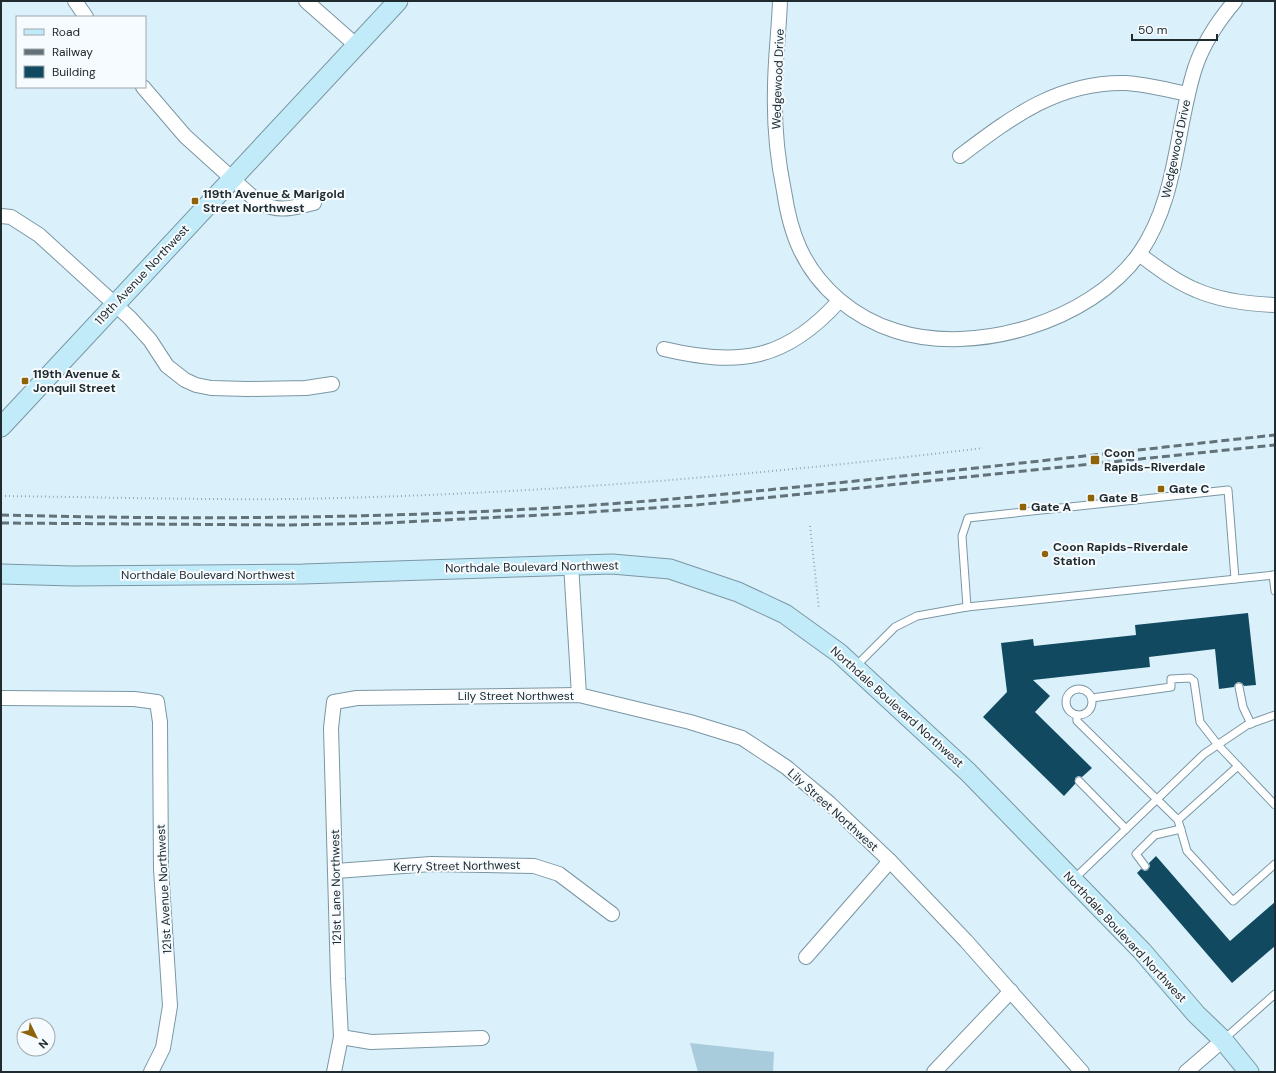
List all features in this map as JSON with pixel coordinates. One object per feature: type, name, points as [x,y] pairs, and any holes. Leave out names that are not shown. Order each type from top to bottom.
[{"type":"street","points":[[75,1],[85,16]]},
{"type":"street","points":[[306,1],[356,46]]},
{"type":"street","name":"119th Avenue Northwest","points":[[1,427],[398,1]]},
{"type":"street","name":"Wedgewood Drive","points":[[780,1],[775,87],[777,149],[788,214],[801,251],[825,286],[839,301],[872,321],[894,331],[913,335],[954,338],[1013,332],[1057,317],[1101,291],[1121,273],[1138,254],[1164,206],[1171,182],[1188,94],[1195,67],[1204,46],[1235,1]]},
{"type":"street","points":[[960,156],[1027,109],[1044,99],[1063,92],[1086,86],[1126,83],[1153,86],[1188,94]]},
{"type":"street","points":[[144,88],[185,136],[258,202],[271,208],[282,210],[314,203]]},
{"type":"street","points":[[1,216],[11,217],[39,235],[116,304],[147,336],[167,366],[185,380],[196,385],[212,388],[248,389],[306,388],[332,384]]},
{"type":"street","points":[[1138,254],[1156,267],[1196,290],[1252,304],[1275,305]]},
{"type":"street","points":[[664,349],[690,355],[725,359],[761,354],[781,347],[800,337],[813,327],[839,301]]},
{"type":"street","points":[[571,564],[579,695]]},
{"type":"street","name":"Northdale Boulevard Northwest","points":[[1,574],[73,576],[302,574],[571,564],[612,564],[670,570],[738,592],[785,614],[839,653],[968,772],[1223,1040],[1249,1072]]},
{"type":"street","name":"Lily Street Northwest","points":[[334,702],[357,698],[579,695],[690,722],[742,738],[786,768],[830,803],[890,861],[1011,991],[1082,1072]]},
{"type":"street","name":"121st Avenue Northwest","points":[[1,698],[134,699],[157,702],[160,722],[161,869],[170,1006],[163,1048],[151,1072]]},
{"type":"street","name":"121st Lane Northwest","points":[[334,702],[331,728],[341,1037],[334,1072]]},
{"type":"street","points":[[806,957],[890,861]]},
{"type":"street","name":"Kerry Street Northwest","points":[[336,871],[431,864],[534,866],[559,874],[612,914]]},
{"type":"street","points":[[934,1072],[1011,991]]},
{"type":"street","points":[[341,1037],[371,1042],[482,1038]]},
{"type":"street","points":[[1186,1072],[1223,1040]]},
{"type":"lane","points":[[967,607],[962,536],[968,518],[1228,490],[1235,579]]},
{"type":"lane","points":[[855,667],[895,626],[917,616],[967,607],[1274,575],[1275,591]]},
{"type":"lane","points":[[1092,698],[1171,687],[1171,680],[1190,678],[1194,681],[1200,722],[1218,744],[1275,805]]},
{"type":"lane","points":[[1239,687],[1243,707],[1251,724]]},
{"type":"lane","points":[[1083,689],[1087,691],[1092,698],[1091,707],[1086,713],[1077,715],[1069,711],[1066,699],[1070,691],[1083,689]]},
{"type":"lane","points":[[1077,715],[1077,721],[1178,820],[1187,850],[1233,901],[1275,864]]},
{"type":"lane","points":[[1073,881],[1204,754],[1251,724],[1275,715]]},
{"type":"lane","points":[[1178,820],[1238,766]]},
{"type":"lane","points":[[1079,781],[1126,829]]},
{"type":"lane","points":[[1145,866],[1136,854],[1155,835],[1181,829]]},
{"type":"lane","points":[[1223,1040],[1275,994]]},
{"type":"path","points":[[1,496],[292,499],[491,492],[636,482],[868,462],[983,448]]},
{"type":"path","points":[[810,526],[819,609]]},
{"type":"shaded area","points":[[690,1043],[774,1052],[773,1072],[698,1072]]},
{"type":"building","points":[[1248,613],[1256,685],[1244,686],[1242,683],[1238,682],[1234,687],[1219,689],[1215,649],[1149,657],[1150,667],[1033,680],[1050,696],[1035,712],[1092,768],[1082,777],[1078,776],[1075,778],[1075,784],[1064,796],[983,717],[1007,692],[1001,643],[1033,639],[1034,646],[1136,635],[1135,625]]},
{"type":"building","points":[[1156,856],[1230,941],[1275,902],[1275,946],[1232,983],[1137,873],[1141,869],[1145,871],[1148,870],[1150,866],[1149,863]]},
{"type":"railway","points":[[1,515],[174,518],[435,514],[521,510],[767,490],[1275,435]]},
{"type":"railway","points":[[1,523],[291,525],[385,523],[561,514],[696,505],[1275,445]]},
{"type":"place","name":"119th Avenue & Marigold Street Northwest","points":[[195,201]]},
{"type":"place","name":"119th Avenue & Jonquil Street","points":[[25,381]]},
{"type":"place","name":"Coon Rapids-Riverdale","points":[[1095,460]]},
{"type":"place","name":"Gate C","points":[[1161,489]]},
{"type":"place","name":"Gate B","points":[[1091,498]]},
{"type":"place","name":"Gate A","points":[[1023,507]]},
{"type":"place","name":"Coon Rapids-Riverdale Station","points":[[1045,554]]}]
